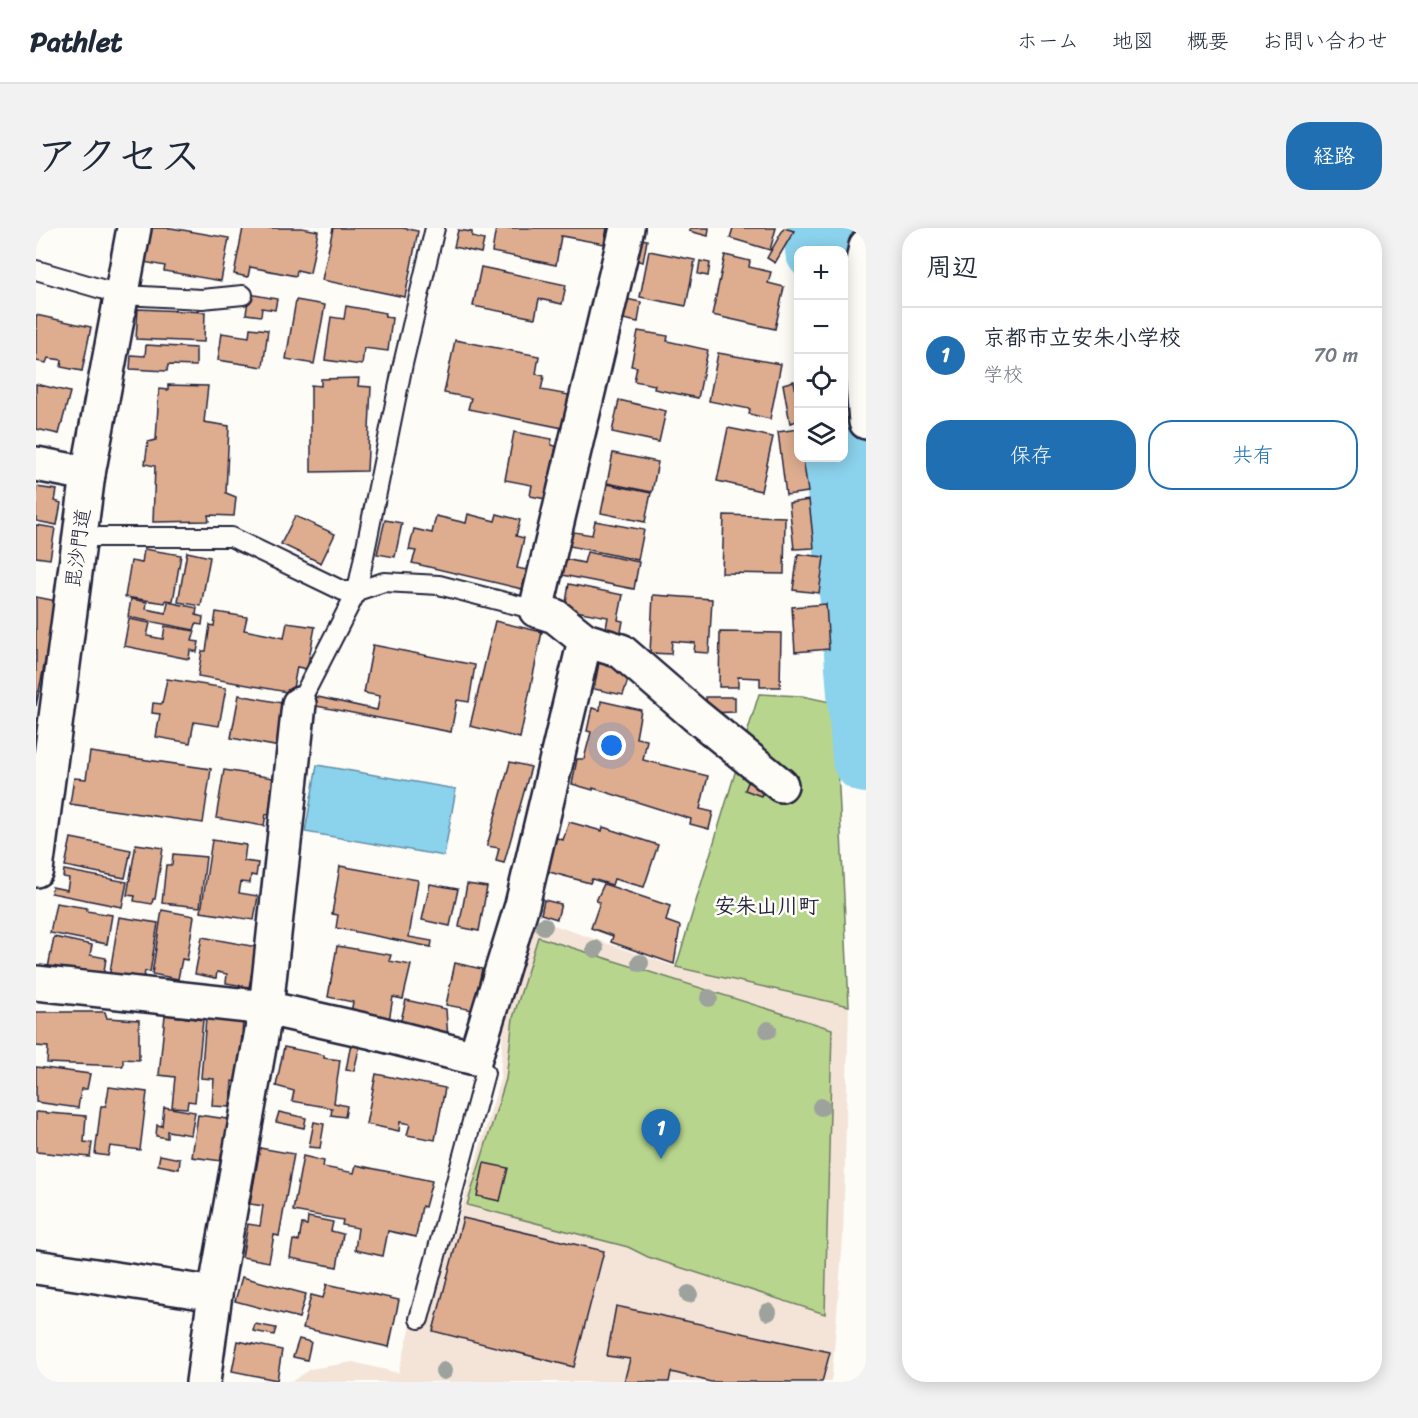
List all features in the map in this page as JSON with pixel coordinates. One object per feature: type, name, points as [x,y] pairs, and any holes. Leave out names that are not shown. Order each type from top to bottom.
[{"type":"street","name":"毘沙門道","points":[[36,870],[88,474],[134,228]]},
{"type":"street","points":[[627,228],[536,610],[555,616],[585,640],[621,651],[781,785]]},
{"type":"street","points":[[866,246],[856,299],[866,422]]},
{"type":"street","points":[[36,464],[88,474]]},
{"type":"street","points":[[36,983],[266,1008],[475,1058],[522,905],[585,640]]},
{"type":"street","points":[[203,1382],[215,1294],[266,1008],[299,704]]},
{"type":"street","points":[[36,1267],[215,1294]]},
{"type":"lane","points":[[299,704],[357,591],[403,364],[435,228]]},
{"type":"lane","points":[[36,270],[122,294],[202,299],[243,295]]},
{"type":"lane","points":[[80,537],[231,537],[343,591],[357,591],[384,582],[440,585],[536,610]]},
{"type":"lane","points":[[419,1319],[485,1072],[475,1058]]},
{"type":"shaded area","points":[[530,917],[676,967],[849,1006],[843,1238],[830,1382],[287,1382],[310,1369],[353,1362],[398,1373],[411,1326],[426,1328],[500,1080],[504,1014]]},
{"type":"green space","points":[[822,228],[866,228],[866,759],[854,601],[837,462],[848,462],[848,246],[820,246]]},
{"type":"green space","points":[[759,694],[802,696],[835,703],[849,1006],[676,967]]},
{"type":"green space","points":[[538,937],[832,1029],[825,1314],[648,1257],[628,1247],[467,1205],[506,1079],[513,1018]]},
{"type":"water","points":[[317,765],[456,789],[444,856],[305,832]]},
{"type":"building","points":[[150,228],[171,228],[229,238],[221,281],[164,271],[165,266],[144,262]]},
{"type":"building","points":[[243,228],[302,228],[318,231],[310,273],[297,270],[296,276],[250,267],[248,277],[234,274]]},
{"type":"building","points":[[333,228],[402,228],[418,231],[405,297],[322,280]]},
{"type":"building","points":[[496,228],[607,228],[604,244],[561,236],[556,265],[492,252]]},
{"type":"building","points":[[690,228],[709,228],[708,236],[689,231]]},
{"type":"building","points":[[733,228],[776,228],[770,250],[730,238]]},
{"type":"building","points":[[784,228],[794,231],[775,263],[767,258]]},
{"type":"building","points":[[458,230],[472,232],[472,237],[484,240],[481,253],[454,247]]},
{"type":"building","points":[[636,238],[647,240],[643,262],[631,259]]},
{"type":"building","points":[[649,251],[695,260],[686,306],[640,297]]},
{"type":"building","points":[[725,255],[750,261],[749,267],[771,272],[768,283],[784,287],[775,329],[712,315]]},
{"type":"building","points":[[700,261],[710,263],[708,276],[698,274]]},
{"type":"building","points":[[481,267],[566,285],[562,304],[539,299],[535,318],[473,306]]},
{"type":"building","points":[[249,294],[277,299],[275,310],[262,308],[261,316],[246,314]]},
{"type":"building","points":[[626,299],[641,302],[638,322],[623,319]]},
{"type":"building","points":[[296,300],[325,305],[314,364],[286,359]]},
{"type":"building","points":[[346,306],[386,313],[385,317],[392,318],[388,351],[364,348],[362,365],[325,360],[331,317],[344,319]]},
{"type":"building","points":[[138,309],[205,312],[204,342],[136,339]]},
{"type":"building","points":[[36,315],[91,327],[82,371],[61,367],[62,360],[48,358],[46,363],[36,361]]},
{"type":"building","points":[[250,328],[268,330],[263,367],[218,360],[222,333],[249,337]]},
{"type":"building","points":[[638,331],[668,336],[667,341],[708,350],[698,398],[654,389],[655,385],[634,381],[637,367],[631,366]]},
{"type":"building","points":[[455,340],[539,356],[536,374],[544,376],[541,390],[569,395],[563,428],[468,409],[471,398],[444,393]]},
{"type":"building","points":[[146,345],[196,348],[196,366],[168,365],[167,371],[130,369],[131,355],[145,356]]},
{"type":"building","points":[[718,353],[781,364],[770,419],[749,414],[750,409],[709,401]]},
{"type":"building","points":[[359,378],[358,386],[371,387],[367,471],[311,472],[311,385],[321,386],[321,379]]},
{"type":"building","points":[[794,381],[794,422],[790,423],[783,384]]},
{"type":"building","points":[[36,384],[70,392],[59,434],[36,429]]},
{"type":"building","points":[[168,385],[208,386],[204,422],[229,426],[226,493],[236,497],[234,516],[208,515],[209,521],[153,522],[155,466],[145,464],[148,442],[156,440],[159,389],[168,390]]},
{"type":"building","points":[[619,400],[666,411],[659,442],[612,432]]},
{"type":"building","points":[[728,428],[773,437],[761,491],[717,481]]},
{"type":"building","points":[[794,430],[794,462],[804,462],[808,492],[786,495],[778,432]]},
{"type":"building","points":[[514,432],[552,439],[551,445],[556,446],[546,499],[530,496],[532,485],[505,480]]},
{"type":"building","points":[[613,453],[658,462],[652,492],[607,483]]},
{"type":"building","points":[[607,484],[651,493],[645,522],[601,513]]},
{"type":"building","points":[[36,487],[57,490],[55,501],[61,503],[57,525],[36,521]]},
{"type":"building","points":[[809,500],[814,548],[794,549],[789,503]]},
{"type":"building","points":[[468,514],[495,521],[497,514],[520,520],[516,536],[524,538],[517,568],[527,570],[522,589],[412,563],[416,551],[409,550],[414,529],[432,533],[436,516],[466,523]]},
{"type":"building","points":[[724,515],[785,517],[784,574],[722,573]]},
{"type":"building","points":[[295,516],[335,534],[321,563],[281,544]]},
{"type":"building","points":[[385,520],[402,523],[395,557],[377,554]]},
{"type":"building","points":[[595,521],[644,530],[638,560],[565,545],[568,531],[592,535]]},
{"type":"building","points":[[36,525],[55,528],[50,559],[36,557]]},
{"type":"building","points":[[144,549],[181,555],[173,601],[166,600],[165,603],[125,597],[131,561],[142,563]]},
{"type":"building","points":[[187,552],[210,557],[201,606],[178,602]]},
{"type":"building","points":[[587,552],[639,562],[634,589],[557,574],[560,558],[584,563]]},
{"type":"building","points":[[798,554],[824,557],[819,593],[793,590]]},
{"type":"building","points":[[569,584],[623,595],[618,620],[623,621],[620,637],[605,634],[608,617],[565,609]]},
{"type":"building","points":[[653,595],[712,599],[709,653],[694,652],[695,643],[672,641],[671,654],[650,653]]},
{"type":"building","points":[[36,597],[57,601],[36,706]]},
{"type":"building","points":[[131,599],[147,602],[146,609],[166,613],[168,602],[197,608],[196,615],[203,617],[202,625],[196,624],[194,630],[128,617]]},
{"type":"building","points":[[826,604],[829,649],[795,652],[792,607]]},
{"type":"building","points":[[216,612],[247,617],[244,630],[284,638],[287,623],[315,627],[307,669],[297,667],[292,693],[198,676],[202,651],[206,651],[210,625],[214,626]]},
{"type":"building","points":[[129,619],[150,623],[147,636],[163,639],[165,626],[195,631],[192,641],[199,642],[197,652],[190,650],[189,659],[124,646]]},
{"type":"building","points":[[495,621],[542,632],[520,738],[470,726]]},
{"type":"building","points":[[720,632],[781,633],[780,687],[760,687],[760,678],[738,677],[738,687],[719,687]]},
{"type":"building","points":[[373,645],[475,665],[469,702],[457,700],[451,732],[311,705],[313,696],[377,710],[380,696],[364,693]]},
{"type":"building","points":[[601,652],[631,671],[623,695],[594,689]]},
{"type":"building","points":[[167,679],[226,688],[219,726],[194,722],[190,743],[156,737],[160,714],[152,713],[153,703],[162,704]]},
{"type":"building","points":[[239,695],[287,704],[280,747],[231,738]]},
{"type":"building","points":[[706,697],[735,697],[735,712],[707,713]]},
{"type":"building","points":[[601,701],[641,710],[636,738],[647,740],[643,760],[708,776],[700,809],[713,812],[709,829],[690,824],[691,819],[593,788],[593,790],[572,784],[577,759],[584,759],[591,732],[587,731],[592,708],[600,710]]},
{"type":"building","points":[[90,752],[211,769],[203,823],[70,804],[74,778],[86,779]]},
{"type":"building","points":[[510,762],[531,767],[504,863],[496,861],[499,848],[487,846]]},
{"type":"building","points":[[224,770],[280,779],[275,816],[266,814],[264,826],[216,818]]},
{"type":"building","points":[[749,780],[765,785],[761,796],[745,790]]},
{"type":"building","points":[[569,822],[602,831],[603,827],[658,845],[644,887],[614,879],[612,885],[592,879],[590,883],[542,870],[551,836],[563,840]]},
{"type":"building","points":[[71,838],[131,850],[125,878],[65,866]]},
{"type":"building","points":[[212,840],[246,845],[244,861],[258,863],[256,876],[251,875],[250,883],[241,882],[239,893],[258,896],[254,920],[201,912]]},
{"type":"building","points":[[136,844],[163,848],[155,899],[152,904],[134,901],[135,896],[127,895]]},
{"type":"building","points":[[173,854],[206,857],[200,907],[162,903],[166,865],[172,865]]},
{"type":"building","points":[[340,866],[418,880],[409,937],[432,941],[431,947],[336,928],[338,915],[332,914]]},
{"type":"building","points":[[64,870],[127,882],[122,907],[51,893],[52,887],[67,890],[69,878],[63,877]]},
{"type":"building","points":[[430,884],[458,889],[450,926],[422,920]]},
{"type":"building","points":[[467,884],[487,887],[479,931],[459,927]]},
{"type":"building","points":[[604,884],[670,906],[666,921],[680,926],[674,964],[611,942],[613,936],[591,928],[600,902],[596,901]]},
{"type":"building","points":[[544,900],[561,904],[557,919],[541,914]]},
{"type":"building","points":[[56,903],[112,915],[107,944],[50,933]]},
{"type":"building","points":[[162,910],[194,916],[187,960],[182,959],[178,979],[152,974]]},
{"type":"building","points":[[119,917],[158,923],[150,972],[145,971],[143,983],[109,978]]},
{"type":"building","points":[[54,937],[92,945],[90,955],[106,958],[103,978],[48,968]]},
{"type":"building","points":[[202,937],[257,947],[249,987],[226,983],[227,974],[217,972],[216,978],[195,974]]},
{"type":"building","points":[[337,946],[391,955],[389,961],[411,965],[403,999],[393,997],[388,1027],[350,1018],[353,1002],[328,997]]},
{"type":"building","points":[[455,963],[482,969],[473,1010],[446,1005]]},
{"type":"building","points":[[406,1000],[446,1009],[448,1040],[399,1028]]},
{"type":"building","points":[[36,1012],[105,1012],[107,1018],[139,1020],[139,1060],[123,1059],[123,1066],[47,1063],[48,1047],[36,1046]]},
{"type":"building","points":[[165,1015],[203,1020],[195,1102],[188,1101],[187,1108],[172,1107],[175,1077],[159,1075]]},
{"type":"building","points":[[206,1018],[243,1022],[238,1082],[232,1081],[230,1107],[212,1106],[214,1079],[201,1078]]},
{"type":"building","points":[[351,1043],[360,1045],[354,1071],[346,1070]]},
{"type":"building","points":[[284,1047],[340,1060],[334,1103],[347,1106],[345,1117],[331,1115],[332,1108],[292,1101],[294,1091],[276,1086]]},
{"type":"building","points":[[36,1067],[90,1074],[87,1089],[81,1089],[78,1108],[36,1102]]},
{"type":"building","points":[[376,1074],[445,1088],[435,1140],[407,1135],[410,1124],[400,1122],[399,1131],[366,1124]]},
{"type":"building","points":[[109,1087],[147,1092],[140,1150],[110,1146],[108,1156],[95,1154],[101,1106],[106,1106]]},
{"type":"building","points":[[164,1107],[195,1112],[191,1135],[167,1131],[167,1138],[156,1136],[157,1125],[162,1126]]},
{"type":"building","points":[[36,1112],[86,1116],[84,1142],[92,1143],[90,1157],[36,1152]]},
{"type":"building","points":[[279,1112],[306,1118],[304,1128],[276,1122]]},
{"type":"building","points":[[198,1115],[235,1120],[229,1162],[192,1157]]},
{"type":"building","points":[[314,1122],[324,1124],[320,1148],[309,1147]]},
{"type":"building","points":[[260,1148],[294,1154],[279,1236],[274,1235],[269,1262],[242,1257],[248,1224],[260,1226],[263,1206],[250,1204]]},
{"type":"building","points":[[160,1155],[180,1159],[179,1169],[158,1165]]},
{"type":"building","points":[[303,1156],[324,1161],[323,1167],[354,1173],[356,1165],[432,1181],[425,1207],[422,1206],[416,1237],[388,1231],[383,1256],[355,1250],[358,1228],[342,1225],[343,1220],[293,1211]]},
{"type":"building","points":[[484,1163],[508,1168],[500,1201],[477,1196]]},
{"type":"building","points":[[308,1217],[333,1222],[331,1231],[343,1234],[337,1267],[290,1258],[293,1240],[299,1241],[302,1224],[307,1225]]},
{"type":"building","points":[[463,1218],[604,1251],[574,1367],[433,1331]]},
{"type":"building","points":[[242,1277],[306,1294],[299,1318],[235,1301]]},
{"type":"building","points":[[327,1284],[399,1300],[389,1347],[303,1328],[311,1295],[323,1298]]},
{"type":"building","points":[[616,1306],[830,1352],[822,1382],[711,1382],[671,1372],[669,1382],[624,1382],[630,1359],[607,1356]]},
{"type":"building","points":[[255,1324],[276,1328],[274,1335],[253,1331]]},
{"type":"building","points":[[299,1339],[311,1342],[307,1360],[293,1357]]},
{"type":"building","points":[[238,1341],[282,1350],[277,1380],[232,1371]]},
{"type":"waterway","points":[[820,246],[822,228]]},
{"type":"waterway","points":[[837,462],[854,601],[866,759]]},
{"type":"place","name":"京都市立安朱小学校","points":[[661,1159]]},
{"type":"district","name":"安朱山川町","points":[[767,906]]}]
